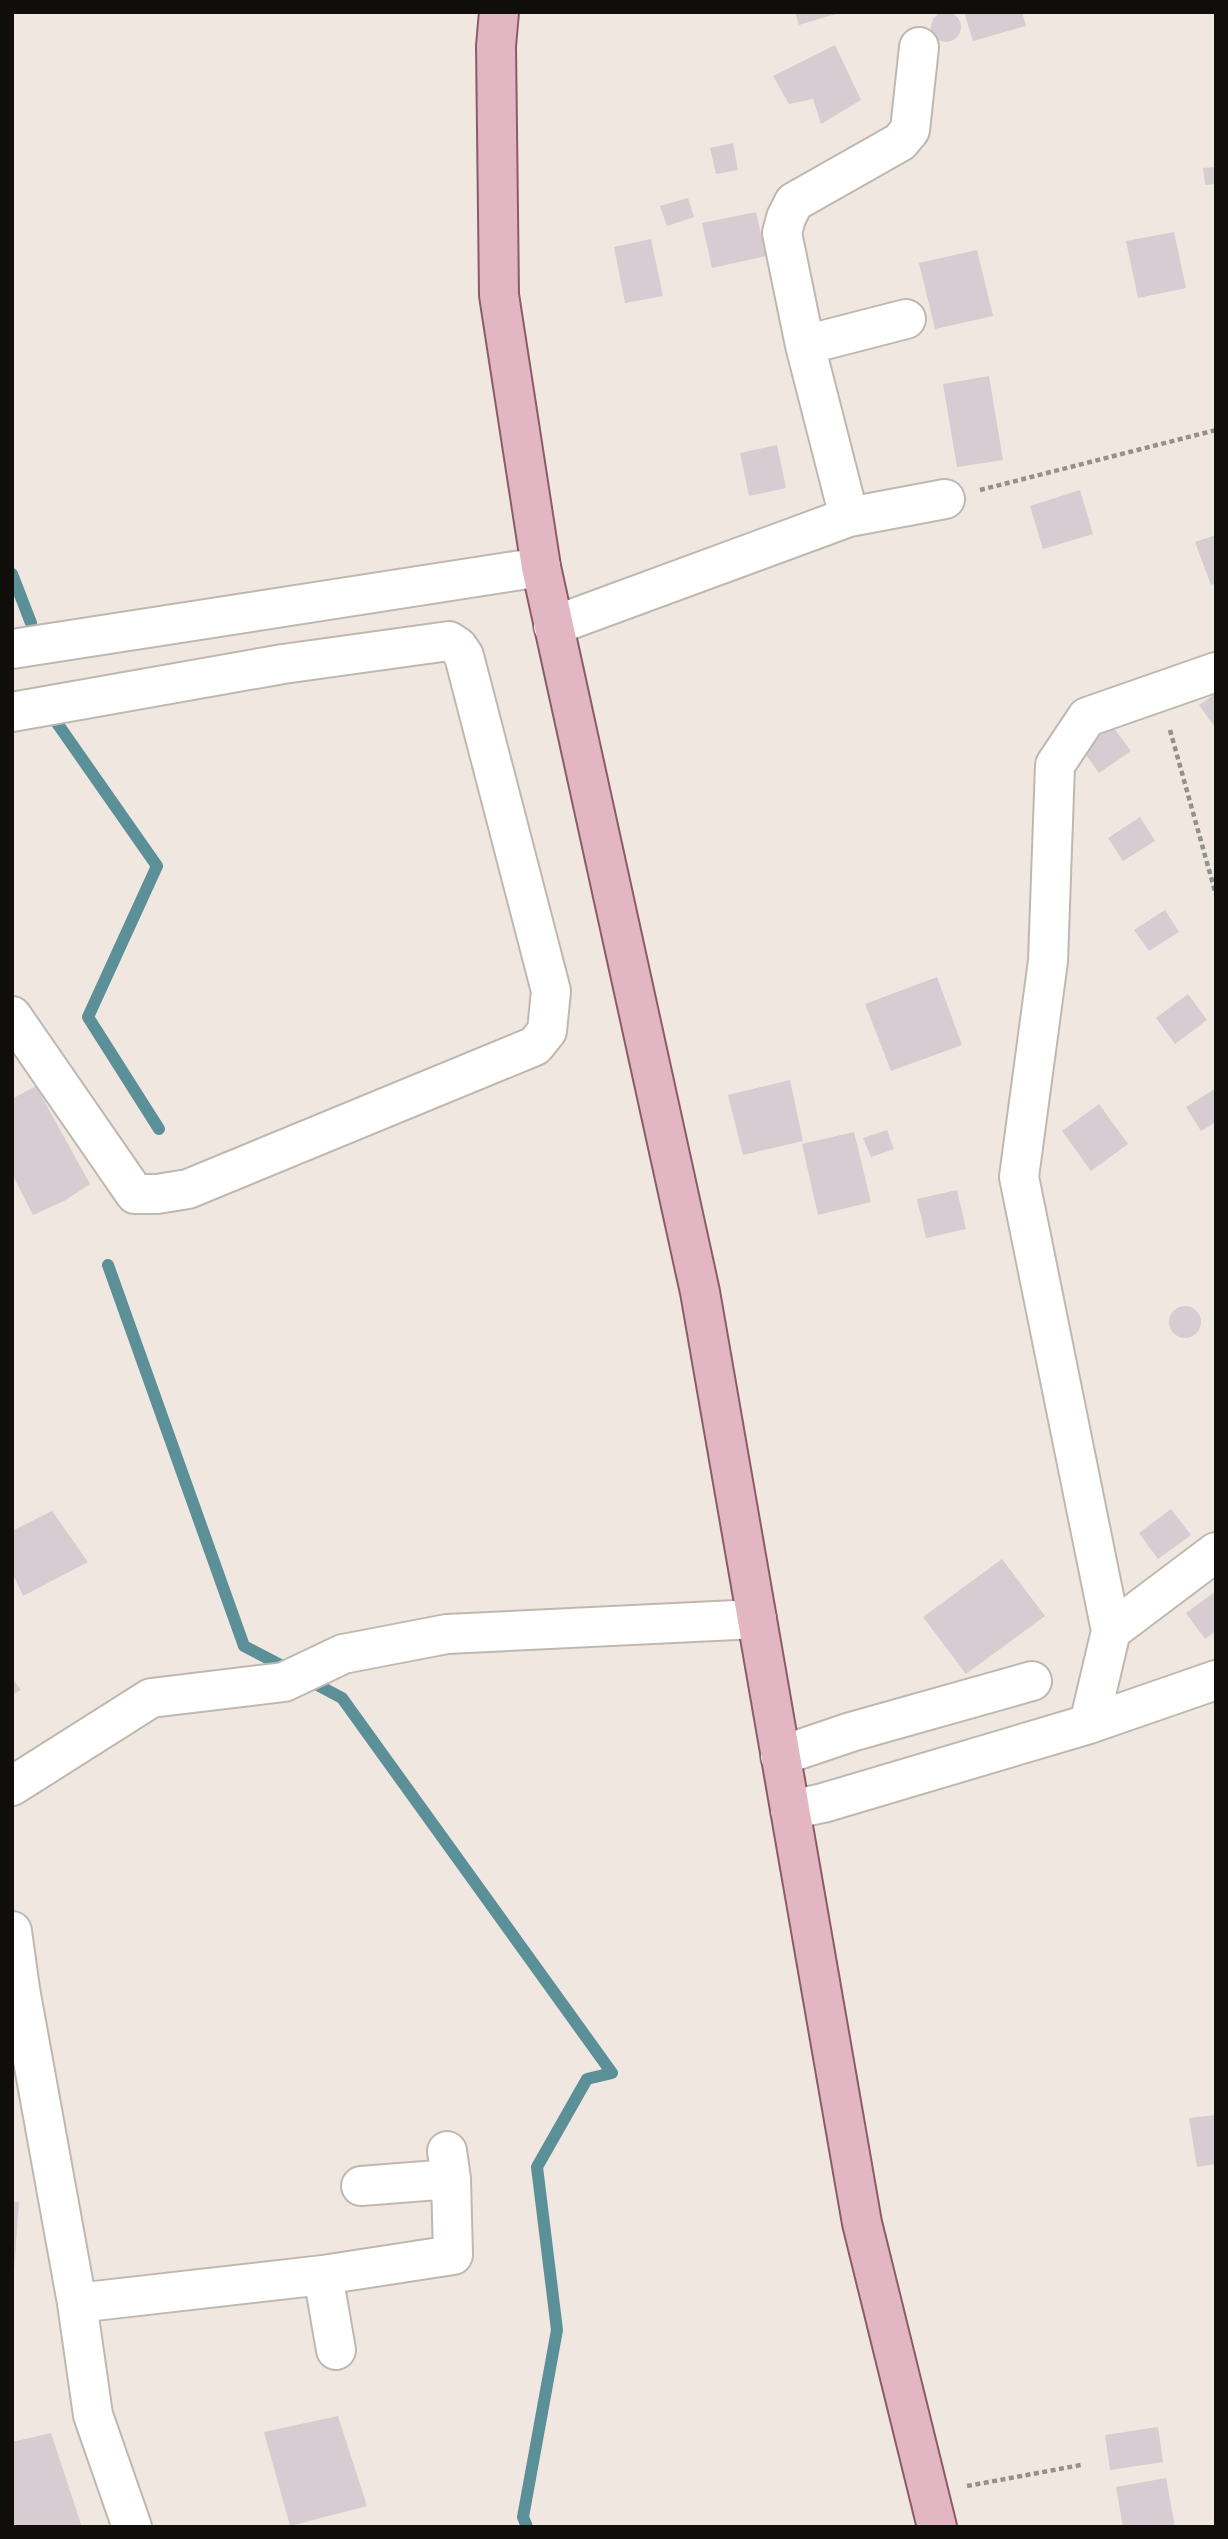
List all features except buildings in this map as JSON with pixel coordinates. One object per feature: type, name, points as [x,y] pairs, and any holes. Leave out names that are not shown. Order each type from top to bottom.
[{"type":"main road","points":[[499,12],[496,46],[499,295],[541,567],[700,1292],[862,2223],[933,2510]]},
{"type":"street","points":[[849,517],[805,345],[782,233],[794,202],[907,136],[919,47]]},
{"type":"street","points":[[805,345],[906,318]]},
{"type":"street","points":[[553,626],[849,517],[945,499]]},
{"type":"street","points":[[12,649],[541,567]]},
{"type":"street","points":[[272,610],[283,664]]},
{"type":"street","points":[[12,712],[283,664],[449,641],[458,647],[464,656],[551,990],[551,1014],[547,1031],[536,1046],[188,1189],[157,1194],[135,1194],[12,1016]]},
{"type":"street","points":[[1088,1724],[1111,1631],[1019,1177],[1048,961],[1055,765],[1087,717],[1216,672]]},
{"type":"street","points":[[1111,1631],[1216,1552]]},
{"type":"street","points":[[12,1786],[150,1698],[299,1675],[343,1654],[447,1634],[757,1619]]},
{"type":"street","points":[[790,1810],[823,1804],[1088,1724],[1216,1680]]},
{"type":"street","points":[[780,1755],[1032,1681]]},
{"type":"street","points":[[12,1931],[77,2304],[93,2415],[132,2527]]},
{"type":"street","points":[[77,2304],[323,2275],[453,2255],[449,2165],[361,2186]]},
{"type":"street","points":[[323,2275],[337,2350]]},
{"type":"path","points":[[945,499],[1216,430]]},
{"type":"path","points":[[1160,692],[1216,895]]},
{"type":"path","points":[[933,2510],[1081,2465]]},
{"type":"waterway","points":[[12,574],[31,623]]},
{"type":"waterway","points":[[50,713],[157,866],[88,1017],[159,1129]]},
{"type":"waterway","points":[[108,1265],[244,1646],[292,1671]]},
{"type":"waterway","points":[[308,1680],[342,1698],[612,2073],[587,2079],[537,2167],[557,2330],[523,2517],[527,2527]]}]
